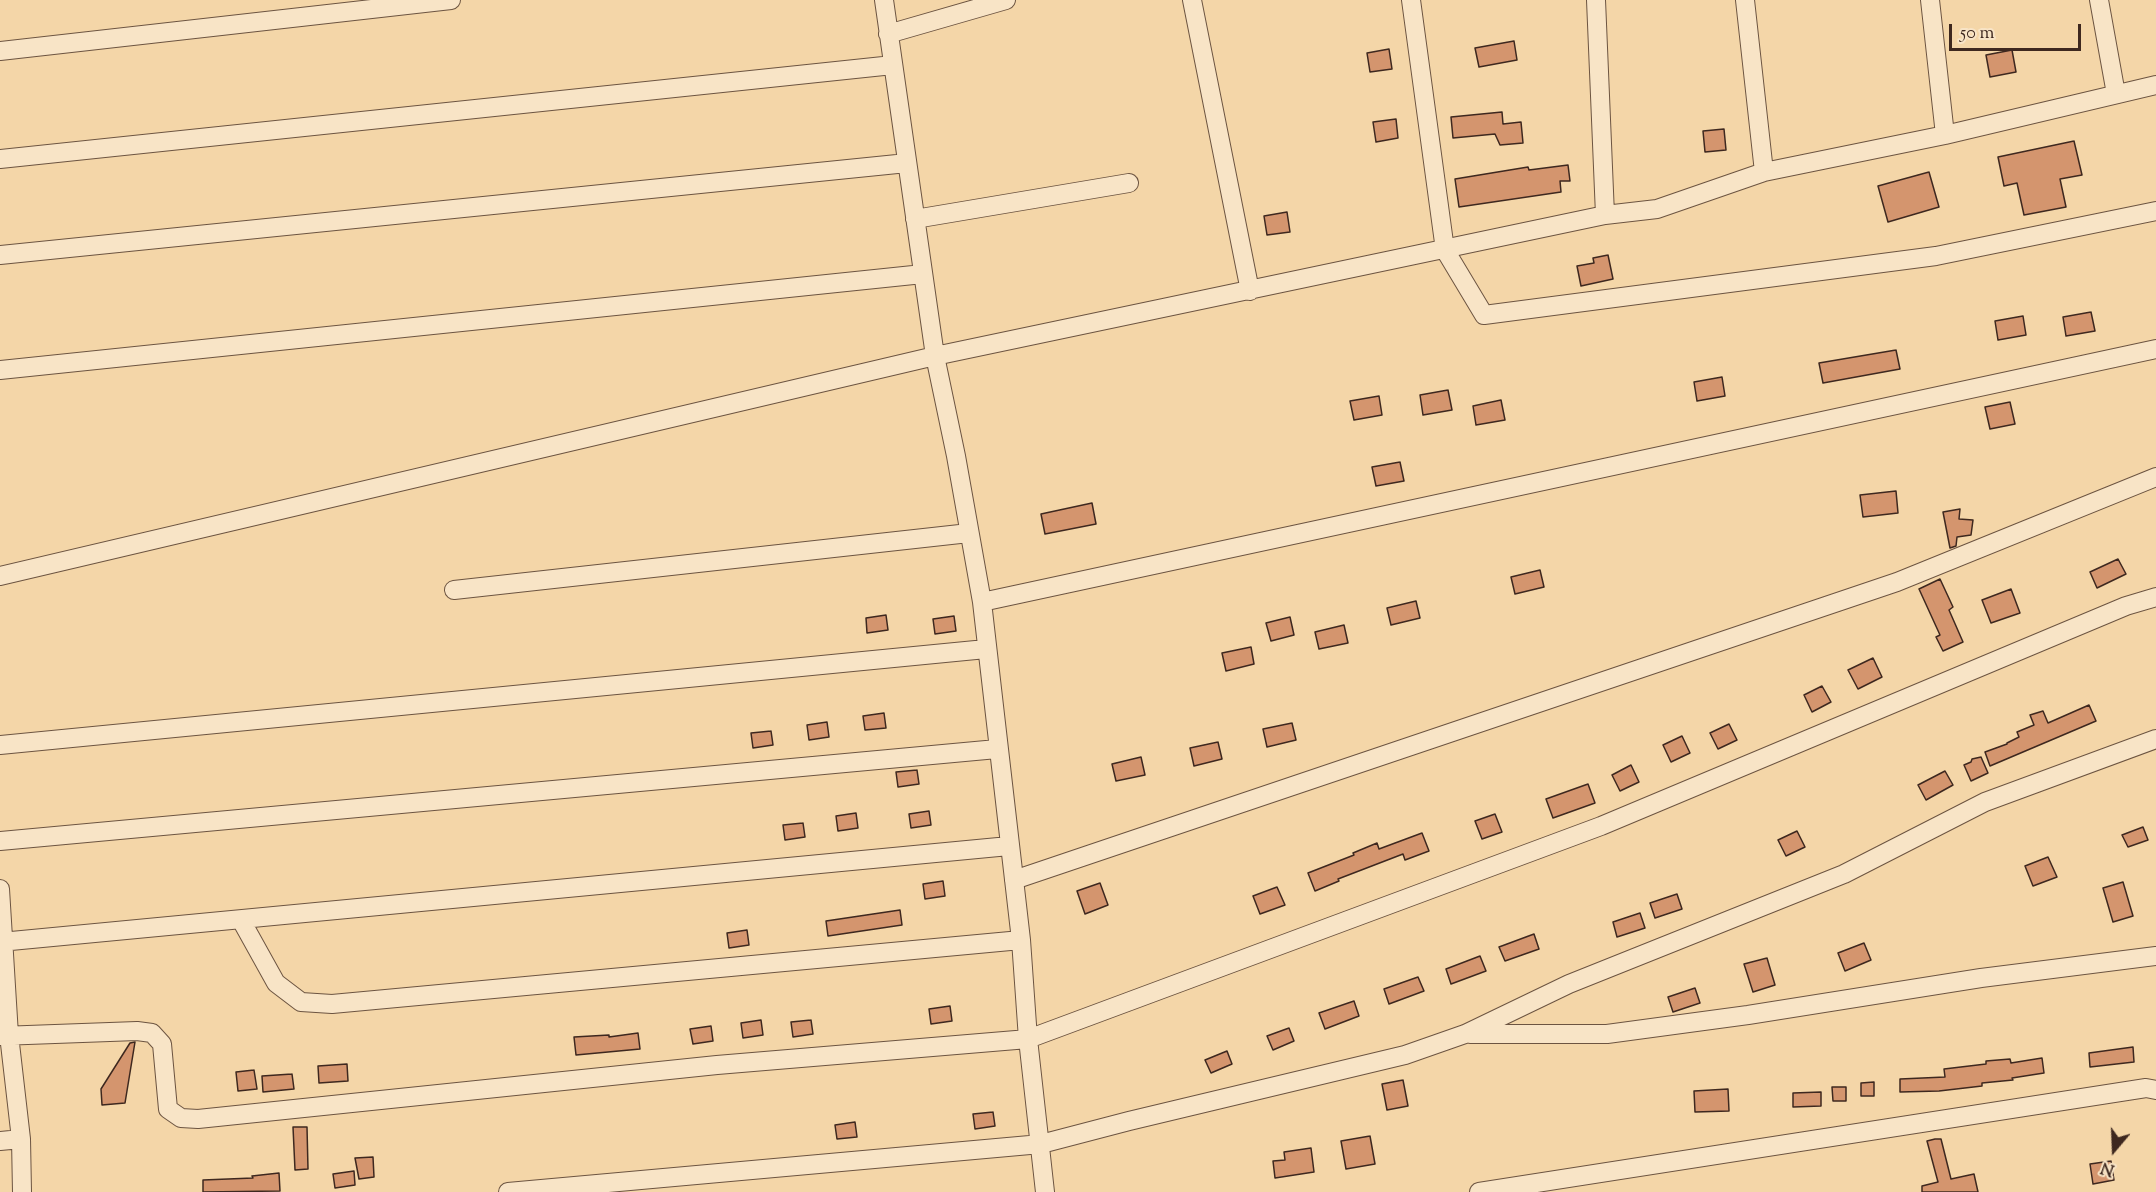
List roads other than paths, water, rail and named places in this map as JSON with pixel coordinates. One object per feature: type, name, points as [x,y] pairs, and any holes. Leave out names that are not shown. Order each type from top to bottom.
[{"type":"street","points":[[0,51],[451,0]]},
{"type":"street","points":[[884,0],[935,356],[982,602],[997,749],[1021,940],[1028,1039],[1045,1192]]},
{"type":"street","points":[[888,34],[1006,0]]},
{"type":"street","points":[[1192,0],[1250,291]]},
{"type":"street","points":[[1412,0],[1445,250],[1484,315],[1936,256],[2156,211]]},
{"type":"street","points":[[1596,0],[1605,215]]},
{"type":"street","points":[[1745,0],[1764,172]]},
{"type":"street","points":[[1930,0],[1946,135]]},
{"type":"street","points":[[2098,0],[2116,94]]},
{"type":"street","points":[[0,159],[893,65]]},
{"type":"street","points":[[0,576],[935,356],[1605,215],[1657,209],[1764,172],[1946,135],[2156,85]]},
{"type":"street","points":[[0,255],[907,163]]},
{"type":"street","points":[[915,219],[1129,183]]},
{"type":"street","points":[[0,370],[923,274]]},
{"type":"street","points":[[982,602],[2156,349]]},
{"type":"street","points":[[1014,879],[1897,582],[2156,477]]},
{"type":"street","points":[[454,590],[969,533]]},
{"type":"street","points":[[5,1035],[152,1033],[162,1044],[168,1109],[181,1118],[198,1119],[717,1065],[1028,1039],[1600,826],[2115,611],[2156,597]]},
{"type":"street","points":[[0,745],[986,649]]},
{"type":"street","points":[[508,1192],[1041,1144],[1405,1055],[1465,1034],[1569,984],[1844,874],[1985,802],[2156,739]]},
{"type":"street","points":[[0,840],[997,749]]},
{"type":"street","points":[[2,941],[1009,846]]},
{"type":"street","points":[[0,889],[5,1035],[21,1139],[22,1192]]},
{"type":"street","points":[[241,920],[276,983],[301,1002],[332,1004],[1021,940]]},
{"type":"street","points":[[1465,1034],[1607,1034],[1748,1015],[1981,978],[2156,956]]},
{"type":"street","points":[[1479,1192],[2146,1088],[2156,1090]]},
{"type":"street","points":[[0,1142],[21,1139]]}]
